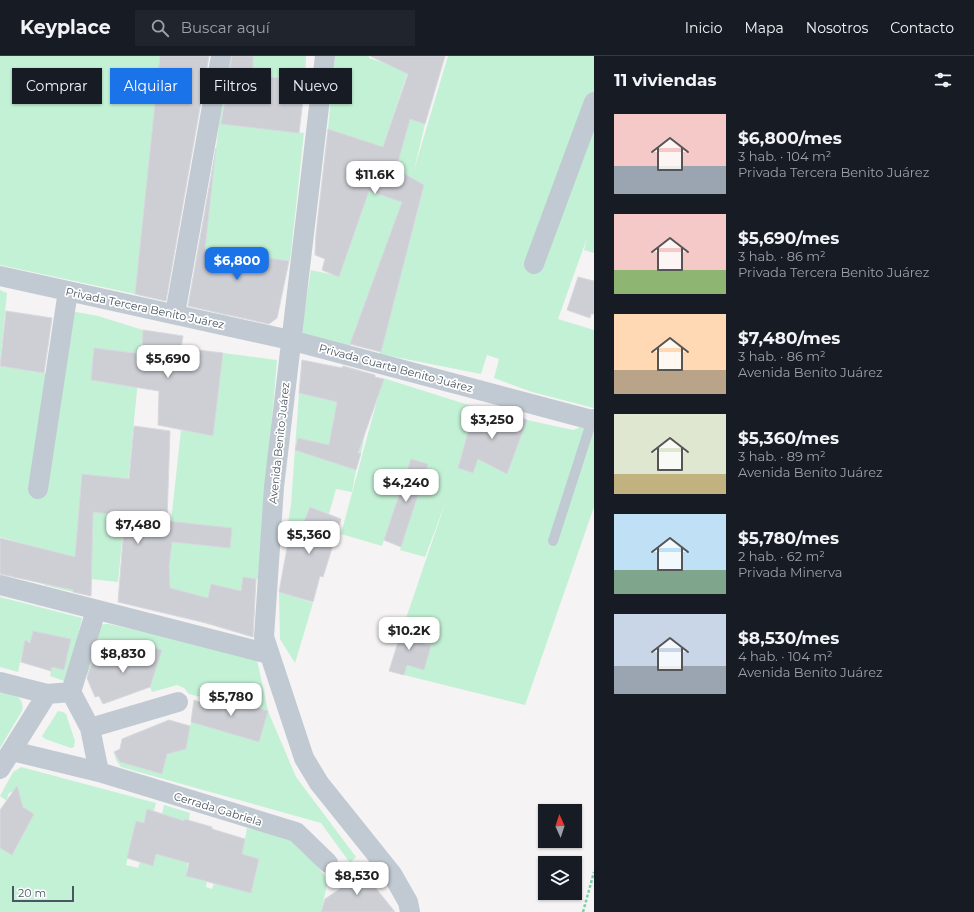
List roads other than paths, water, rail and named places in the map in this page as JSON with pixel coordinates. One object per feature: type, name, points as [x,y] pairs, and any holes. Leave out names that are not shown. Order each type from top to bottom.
[{"type":"street","points":[[175,314],[221,56]]},
{"type":"street","name":"Avenida Benito Juárez","points":[[325,56],[290,340],[274,487],[264,637],[304,758],[319,783],[392,874],[408,902],[410,912]]},
{"type":"street","points":[[534,264],[594,102]]},
{"type":"street","name":"Privada Tercera Benito Juárez","points":[[0,276],[290,340]]},
{"type":"street","points":[[38,489],[68,291]]},
{"type":"street","name":"Privada Cuarta Benito Juárez","points":[[290,340],[593,419]]},
{"type":"street","points":[[0,585],[269,654]]},
{"type":"street","points":[[96,610],[71,692],[90,728],[99,772]]},
{"type":"street","points":[[0,682],[47,694],[71,692]]},
{"type":"street","points":[[0,769],[47,694]]},
{"type":"street","points":[[90,728],[178,702]]},
{"type":"street","name":"Cerrada Gabriela","points":[[12,751],[99,772],[296,832],[328,863]]},
{"type":"lane","points":[[553,542],[593,419]]}]
